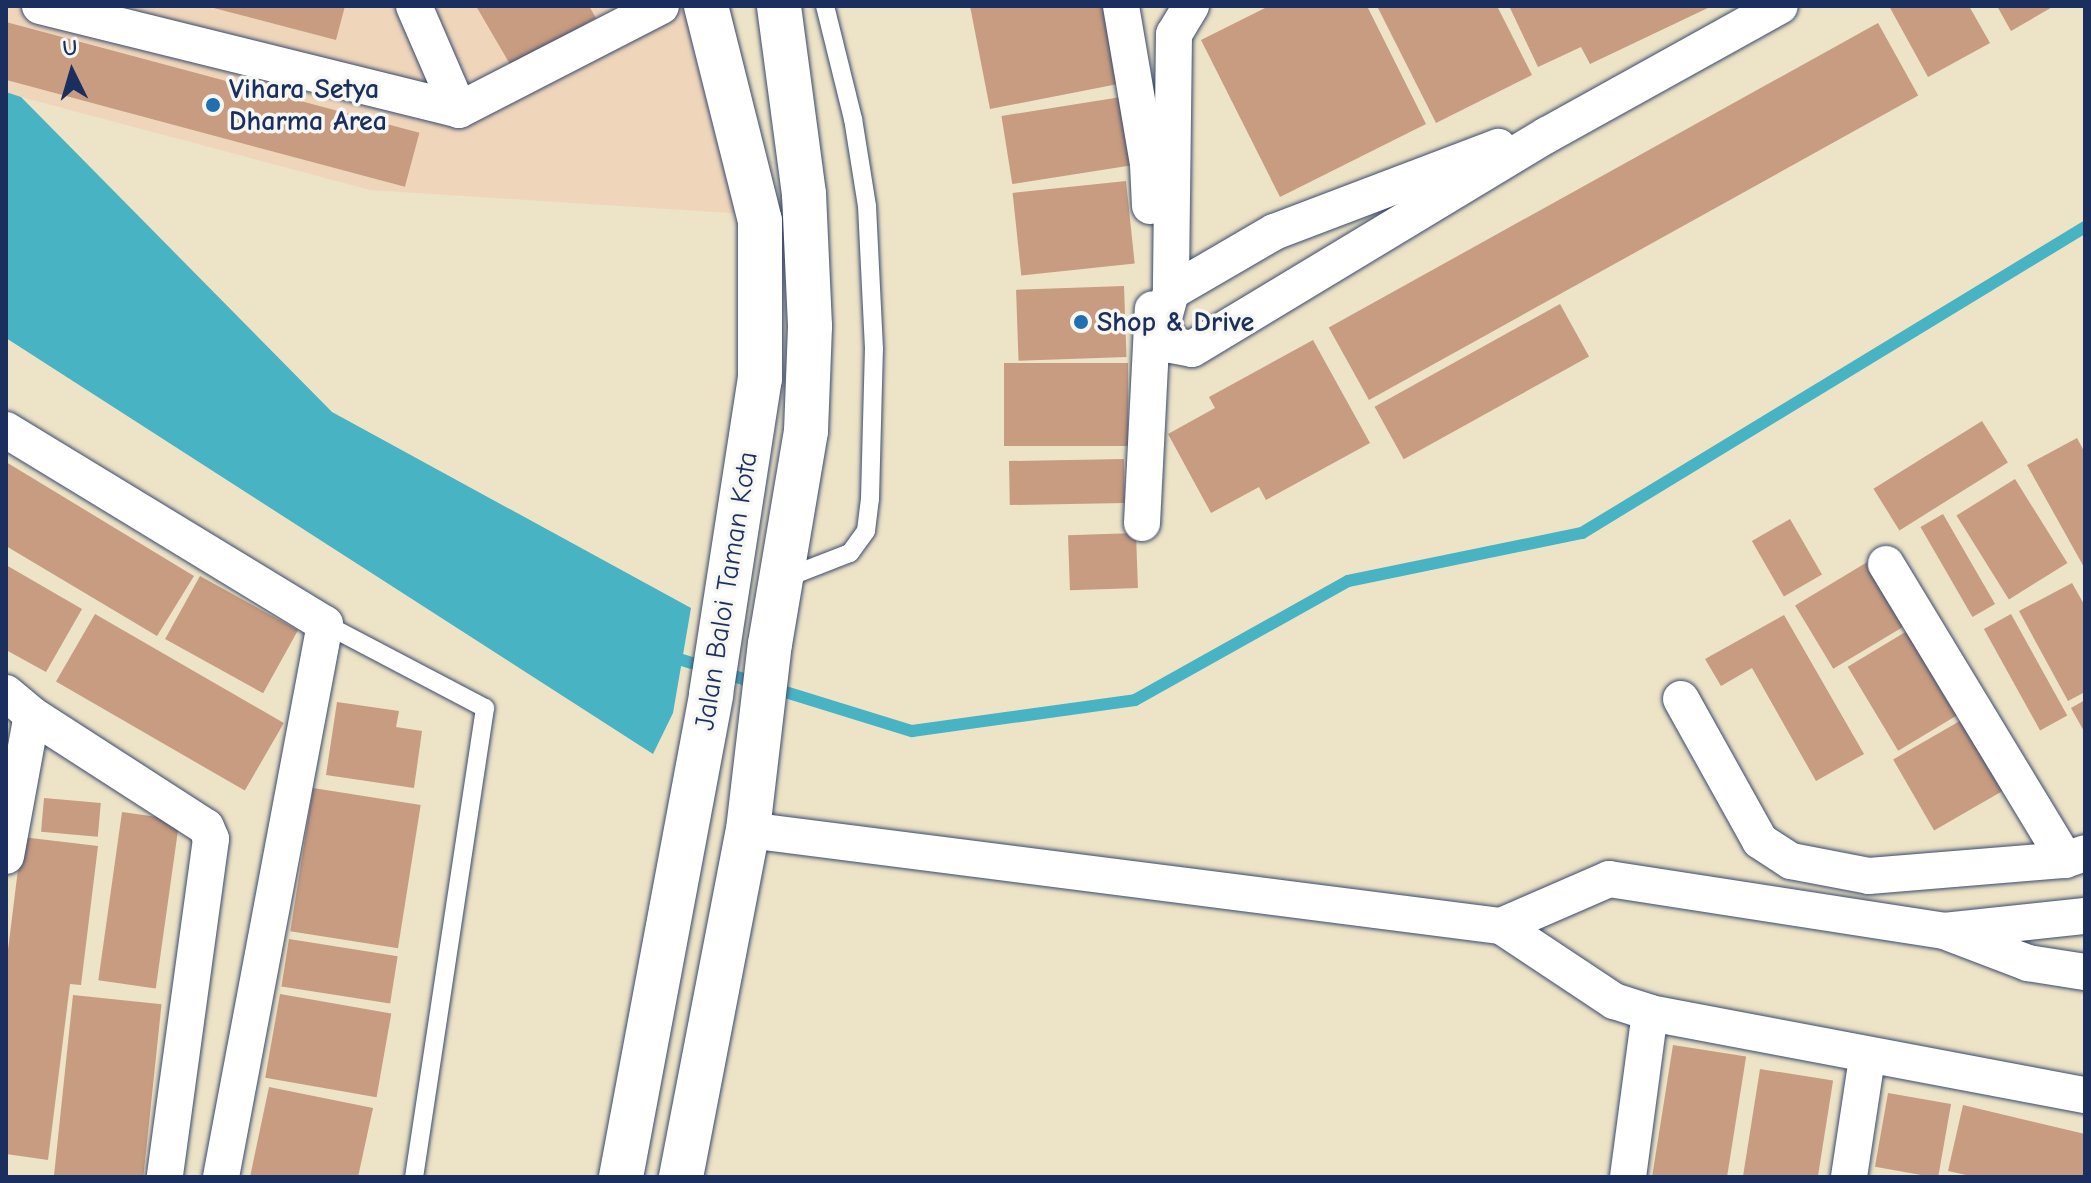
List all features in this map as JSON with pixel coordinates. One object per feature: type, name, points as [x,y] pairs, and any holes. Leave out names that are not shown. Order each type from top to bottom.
[{"type":"highway","name":"Jalan Baloi Taman Kota","points":[[621,1177],[711,694],[760,379],[763,319],[760,221],[706,6]]},
{"type":"highway","name":"Jalan Baloi Taman Kota","points":[[681,1177],[748,830],[764,718],[770,644],[806,431],[810,326],[804,194],[779,6]]},
{"type":"street","points":[[40,6],[459,110],[643,10]]},
{"type":"street","points":[[414,6],[459,110]]},
{"type":"street","points":[[1121,6],[1148,164],[1153,264],[1142,523]]},
{"type":"street","points":[[1191,6],[1174,34],[1171,292],[1162,325],[1172,345],[1192,349],[1547,135],[1780,6]]},
{"type":"street","points":[[1171,292],[1274,232],[1489,149],[1547,135]]},
{"type":"street","points":[[6,430],[322,622],[221,1177]]},
{"type":"street","points":[[1681,699],[1760,841],[1791,861],[1869,876],[2075,857],[1886,564]]},
{"type":"street","points":[[6,856],[19,704],[206,827],[211,839],[165,1177]]},
{"type":"street","points":[[748,830],[1501,926],[1614,1001],[1650,1013],[1867,1058],[2085,1095]]},
{"type":"street","points":[[1501,926],[1609,879],[1944,931],[2028,963],[2085,972]]},
{"type":"street","points":[[1944,931],[2085,916]]},
{"type":"street","points":[[1628,1177],[1650,1013]]},
{"type":"street","points":[[1849,1177],[1867,1058]]},
{"type":"lane","points":[[781,580],[850,553],[866,531],[870,499],[874,349],[867,206],[853,119],[825,6]]},
{"type":"lane","points":[[322,622],[485,708],[414,1177]]},
{"type":"shaded area","points":[[6,6],[732,6],[760,215],[370,190],[21,97],[6,92]]},
{"type":"water","points":[[6,92],[21,97],[332,412],[691,608],[673,713],[653,754],[6,338]]},
{"type":"building","points":[[206,6],[345,6],[336,40]]},
{"type":"building","points":[[476,6],[589,6],[596,18],[511,66]]},
{"type":"building","points":[[970,6],[1103,6],[1118,84],[990,109]]},
{"type":"building","points":[[1269,6],[1367,6],[1426,124],[1280,197],[1201,40]]},
{"type":"building","points":[[1377,6],[1497,6],[1532,75],[1436,123]]},
{"type":"building","points":[[1712,6],[1590,64],[1581,47],[1538,67],[1510,8]]},
{"type":"building","points":[[1889,6],[1969,6],[1990,43],[1928,77]]},
{"type":"building","points":[[1997,6],[2054,6],[2011,31]]},
{"type":"building","name":"Vihara Setya Dharma Area","points":[[6,22],[419,133],[405,187],[6,80]]},
{"type":"building","points":[[1878,23],[1918,96],[1369,400],[1329,327]]},
{"type":"building","points":[[1121,97],[1132,165],[1012,184],[1001,116]]},
{"type":"building","points":[[1126,181],[1135,264],[1021,275],[1013,193]]},
{"type":"building","points":[[1124,286],[1126,357],[1019,361],[1016,290]]},
{"type":"building","points":[[1560,304],[1589,356],[1404,459],[1375,407]]},
{"type":"building","points":[[1313,340],[1370,443],[1266,500],[1259,487],[1211,513],[1168,434],[1215,408],[1209,397]]},
{"type":"building","points":[[1004,363],[1128,363],[1128,446],[1004,446]]},
{"type":"building","points":[[1982,421],[2008,463],[1899,530],[1873,489]]},
{"type":"building","points":[[2077,438],[2085,453],[2085,569],[2027,465]]},
{"type":"building","points":[[1124,459],[1125,503],[1010,505],[1009,461]]},
{"type":"building","points":[[6,462],[194,576],[157,636],[6,546]]},
{"type":"building","points":[[2015,479],[2067,563],[2009,600],[1956,516]]},
{"type":"building","points":[[1943,514],[1995,604],[1972,617],[1920,527]]},
{"type":"building","points":[[1790,519],[1822,574],[1784,596],[1752,541]]},
{"type":"building","points":[[1136,533],[1138,588],[1070,590],[1068,535]]},
{"type":"building","points":[[1874,558],[1912,621],[1833,669],[1795,605]]},
{"type":"building","points":[[6,565],[82,609],[46,672],[6,650]]},
{"type":"building","points":[[200,576],[298,630],[263,693],[165,639]]},
{"type":"building","points":[[2072,583],[2085,606],[2085,692],[2068,701],[2019,611]]},
{"type":"building","points":[[95,614],[284,723],[245,791],[56,682]]},
{"type":"building","points":[[2011,614],[2067,715],[2040,730],[1984,629]]},
{"type":"building","points":[[1784,615],[1864,754],[1816,781],[1752,668],[1721,686],[1705,659]]},
{"type":"building","points":[[1912,628],[1962,712],[1898,751],[1848,667]]},
{"type":"building","points":[[2085,700],[2085,733],[2071,708]]},
{"type":"building","points":[[337,702],[399,711],[396,727],[422,731],[414,788],[326,775]]},
{"type":"building","points":[[1965,718],[2006,789],[1934,831],[1893,760]]},
{"type":"building","points":[[313,788],[421,805],[398,948],[290,931]]},
{"type":"building","points":[[44,798],[101,803],[98,837],[41,832]]},
{"type":"building","points":[[122,812],[179,820],[156,988],[98,980]]},
{"type":"building","points":[[22,837],[98,846],[81,985],[70,984],[48,1160],[6,1154],[6,966]]},
{"type":"building","points":[[289,939],[398,956],[390,1004],[281,986]]},
{"type":"building","points":[[280,994],[391,1014],[377,1097],[265,1078]]},
{"type":"building","points":[[73,995],[162,1004],[143,1177],[54,1176]]},
{"type":"building","points":[[1673,1045],[1746,1057],[1727,1177],[1652,1177]]},
{"type":"building","points":[[1760,1069],[1833,1081],[1818,1177],[1743,1177]]},
{"type":"building","points":[[269,1087],[373,1108],[358,1177],[250,1177]]},
{"type":"building","points":[[1888,1093],[1951,1104],[1938,1177],[1875,1167]]},
{"type":"building","points":[[1963,1105],[2085,1134],[2085,1177],[1975,1177],[1948,1171]]},
{"type":"waterway","points":[[682,660],[912,731],[1135,700],[1348,581],[1582,533],[2085,227]]},
{"type":"place","name":"Vihara Setya Dharma Area","points":[[213,105]]},
{"type":"place","name":"Shop & Drive","points":[[1081,322]]}]
